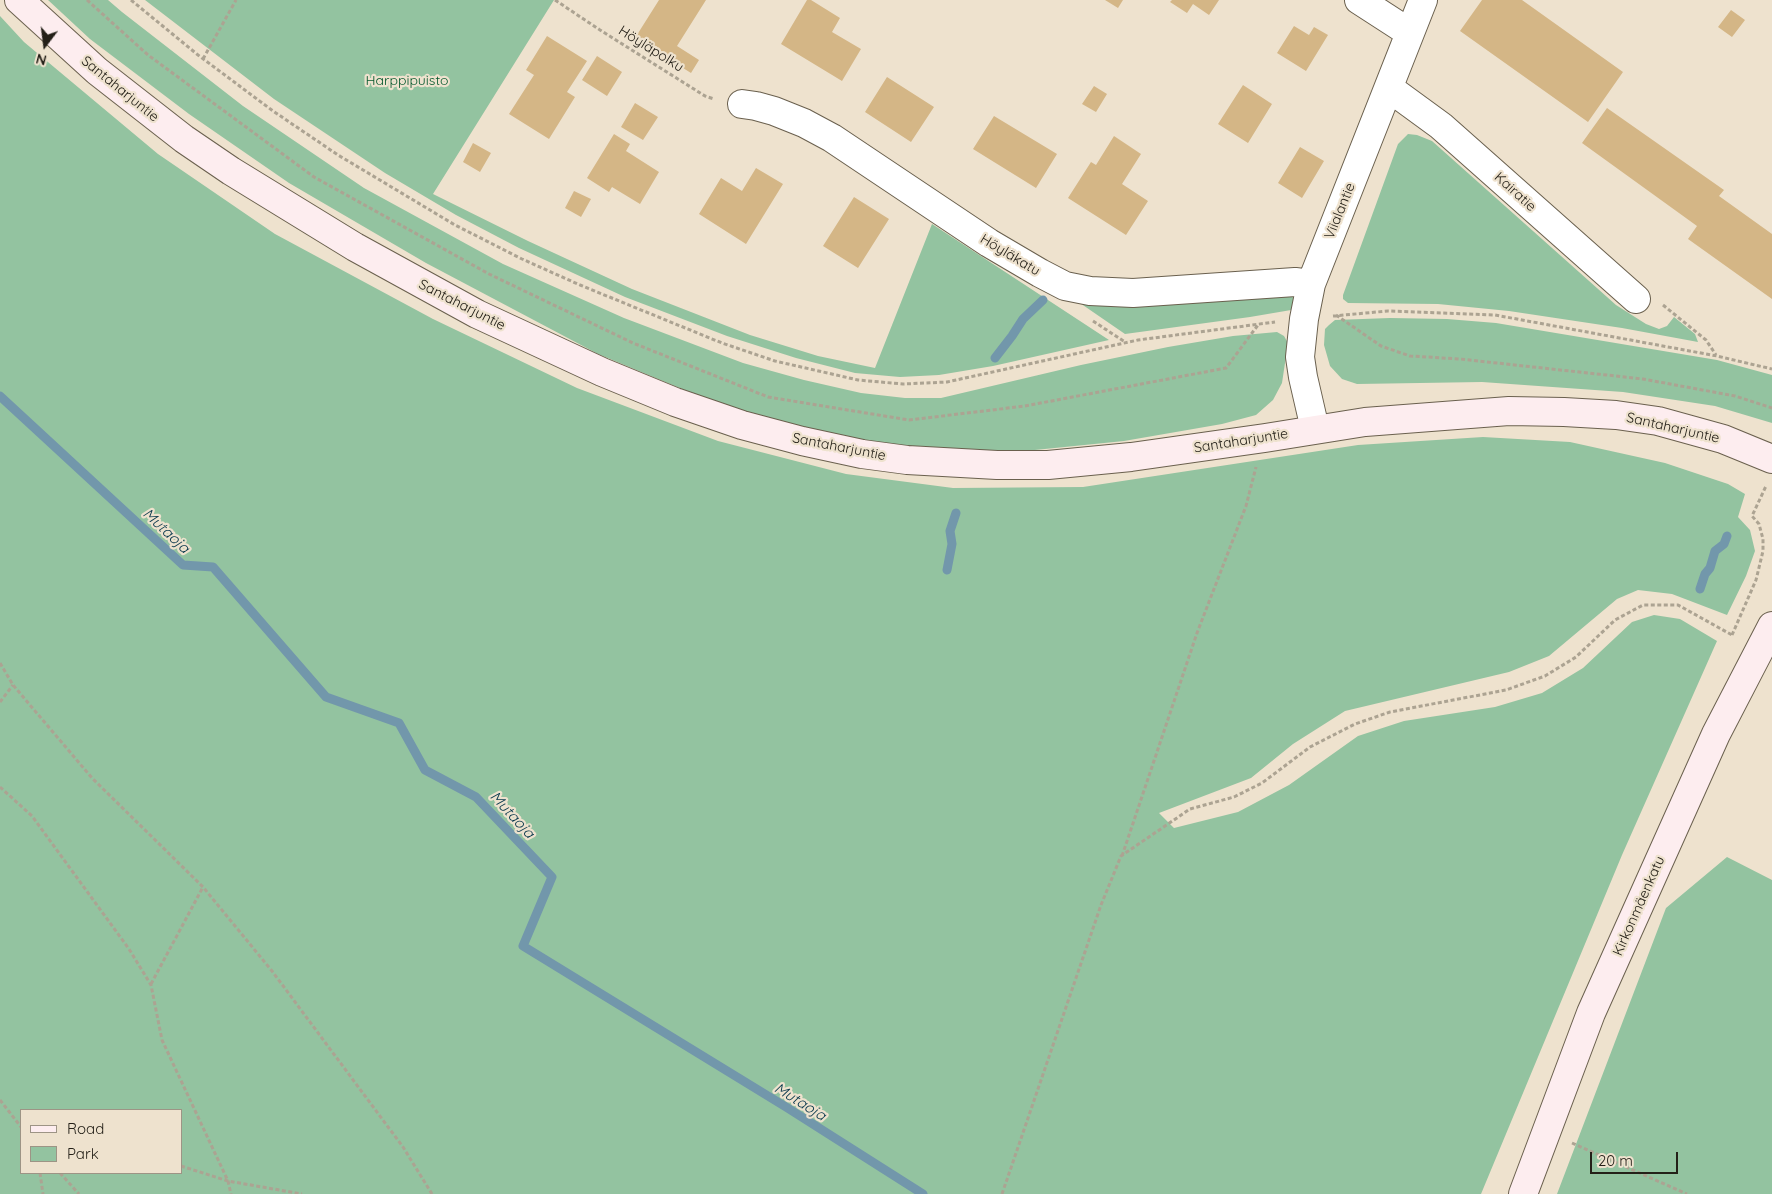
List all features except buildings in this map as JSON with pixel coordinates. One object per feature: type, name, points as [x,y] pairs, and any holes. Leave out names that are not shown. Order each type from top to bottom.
[{"type":"main road","name":"Santaharjuntie","points":[[19,0],[97,71],[142,108],[223,166],[364,252],[477,314],[602,372],[675,402],[742,425],[802,441],[862,454],[907,460],[1048,465],[1088,462],[1390,420],[1509,411],[1564,412],[1616,415],[1658,421],[1722,439],[1772,459]]},
{"type":"main road","name":"Kirkonmäenkatu","points":[[1523,1194],[1599,995],[1716,734],[1772,626]]},
{"type":"street","points":[[1358,0],[1410,33]]},
{"type":"street","name":"Viialantie","points":[[1315,429],[1300,357],[1304,319],[1311,284],[1390,88],[1423,0]]},
{"type":"street","name":"Kairatie","points":[[1390,88],[1441,126],[1647,300]]},
{"type":"street","name":"Höyläkatu","points":[[742,104],[774,111],[804,123],[832,138],[989,243],[1040,274],[1065,286],[1090,291],[1133,294],[1295,282],[1311,284]]},
{"type":"path","points":[[87,0],[148,55],[314,177],[498,279],[633,343],[768,397],[909,420],[1026,406],[1226,368],[1259,324]]},
{"type":"path","points":[[131,0],[203,59],[273,111],[338,156],[455,225],[522,258],[722,343],[816,371],[858,380],[903,384],[947,382],[1138,340],[1336,315],[1388,311],[1495,315],[1717,356],[1772,369]]},
{"type":"path","points":[[203,59],[236,0]]},
{"type":"path","name":"Höyläpolku","points":[[555,0],[704,96],[720,101],[742,104]]},
{"type":"path","points":[[1647,300],[1706,340],[1717,356]]},
{"type":"path","points":[[1336,315],[1381,346],[1410,356],[1460,359],[1643,379],[1735,396],[1772,408]]},
{"type":"path","points":[[1002,1194],[1101,905],[1122,856],[1197,633],[1246,506],[1266,438]]},
{"type":"path","points":[[1122,856],[1190,809],[1234,797],[1255,786],[1310,747],[1355,724],[1390,712],[1506,690],[1545,676],[1576,656],[1614,620],[1643,605],[1678,605],[1732,635]]},
{"type":"path","points":[[0,663],[13,685],[92,778],[203,887],[272,971],[403,1147],[432,1194]]},
{"type":"path","points":[[0,702],[13,685]]},
{"type":"path","points":[[0,786],[32,816],[129,949],[151,985],[162,1040],[228,1181],[231,1194]]},
{"type":"path","points":[[151,985],[203,887]]},
{"type":"path","points":[[0,1100],[20,1126]]},
{"type":"path","points":[[1546,1133],[1687,1194]]},
{"type":"path","points":[[182,1166],[228,1181],[302,1194]]},
{"type":"path","points":[[40,1174],[43,1194]]},
{"type":"path","points":[[61,1174],[79,1194]]},
{"type":"green space","points":[[48,0],[108,0],[243,106],[364,188],[503,264],[624,318],[743,363],[861,393],[905,398],[941,398],[1081,365],[1168,347],[1233,336],[1277,332],[1284,336],[1288,343],[1282,383],[1273,400],[1256,415],[1222,424],[1124,441],[1025,451],[945,451],[869,443],[776,423],[682,389],[598,354],[426,263],[289,183],[189,114],[90,39]]},
{"type":"green space","name":"Harppipuisto","points":[[145,0],[554,0],[433,194],[632,289],[750,335],[818,356],[875,368],[932,224],[1109,340],[993,366],[939,375],[900,377],[855,373],[796,358],[727,336],[625,297],[519,248],[456,215],[385,173],[274,99]]},
{"type":"green space","points":[[0,16],[24,42],[158,154],[275,234],[433,319],[577,388],[718,441],[846,474],[953,488],[1083,487],[1358,445],[1483,437],[1570,442],[1665,463],[1728,484],[1745,494],[1738,517],[1750,530],[1755,551],[1746,576],[1727,615],[1672,594],[1638,590],[1617,599],[1549,656],[1509,672],[1345,711],[1293,744],[1251,778],[1159,813],[1174,828],[1238,812],[1289,785],[1358,736],[1404,721],[1495,707],[1542,693],[1583,668],[1632,622],[1654,615],[1680,619],[1717,641],[1622,855],[1481,1194],[0,1194]]},
{"type":"green space","points":[[1408,134],[1417,135],[1432,141],[1616,305],[1646,324],[1659,329],[1667,326],[1674,317],[1695,334],[1698,342],[1622,328],[1509,311],[1438,304],[1348,303],[1343,299],[1343,295],[1398,144]]},
{"type":"green space","points":[[1288,293],[1300,304],[1297,309],[1125,334],[1077,301]]},
{"type":"green space","points":[[1390,318],[1447,319],[1496,323],[1717,360],[1772,375],[1772,423],[1715,406],[1623,392],[1482,382],[1357,384],[1342,379],[1330,366],[1324,345],[1325,329],[1335,320]]},
{"type":"green space","points":[[1727,857],[1772,880],[1772,1194],[1557,1194],[1666,908]]},
{"type":"waterway","points":[[995,358],[1023,319],[1043,300]]},
{"type":"waterway","name":"Mutaoja","points":[[0,396],[183,565],[213,567],[326,697],[399,723],[425,770],[476,797],[552,877],[523,946],[786,1107],[923,1194]]},
{"type":"waterway","points":[[947,570],[952,544],[950,531],[956,513]]},
{"type":"waterway","points":[[1700,589],[1705,574],[1710,568],[1715,551],[1724,544],[1727,536]]}]
